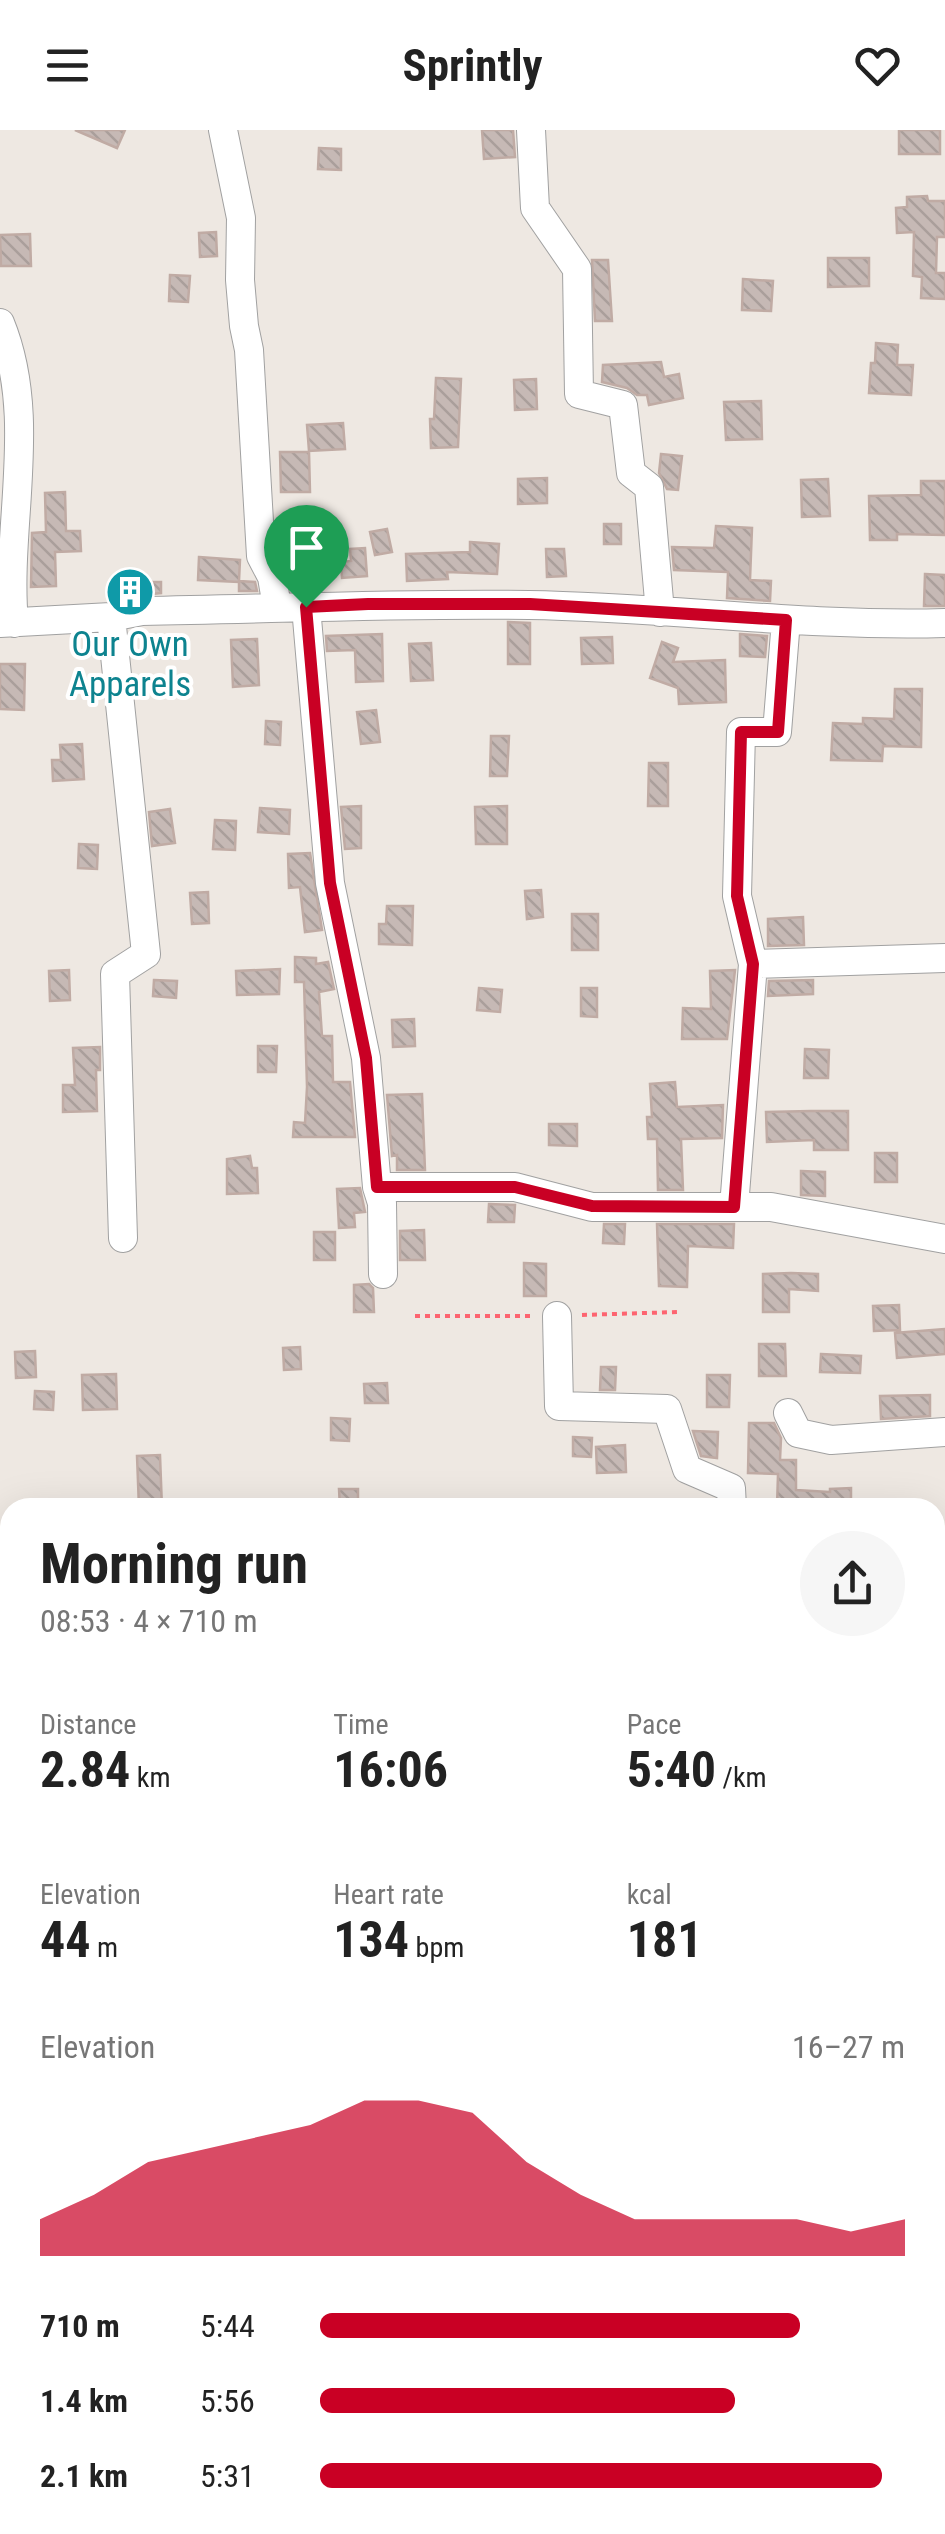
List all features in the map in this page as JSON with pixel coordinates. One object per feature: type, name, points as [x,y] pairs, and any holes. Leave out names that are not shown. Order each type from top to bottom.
[{"type":"street","points":[[223,130],[241,218],[240,280],[249,350],[261,556],[272,577],[276,607]]},
{"type":"street","points":[[532,130],[535,208],[577,269],[579,394],[623,405],[631,473],[650,487],[660,612]]},
{"type":"street","points":[[0,323],[8,342],[16,394],[18,454],[12,602],[7,623],[111,617],[142,611],[530,604],[868,625],[945,624]]},
{"type":"street","points":[[306,607],[330,883],[366,1058],[377,1187],[382,1203],[383,1274]]},
{"type":"street","points":[[111,617],[146,954],[115,974],[123,1238]]},
{"type":"street","points":[[734,1207],[753,964],[737,896],[741,732],[778,732],[786,620]]},
{"type":"street","points":[[753,964],[945,958]]},
{"type":"street","points":[[377,1187],[515,1187],[592,1206],[770,1208],[945,1239]]},
{"type":"street","points":[[557,1316],[559,1406],[666,1409],[687,1469],[731,1488],[732,1498]]},
{"type":"street","points":[[788,1413],[798,1433],[831,1440],[945,1432]]},
{"type":"building","points":[[75,130],[125,130],[117,148]]},
{"type":"building","points":[[482,130],[513,130],[515,157],[484,159]]},
{"type":"building","points":[[899,130],[940,130],[940,154],[899,154]]},
{"type":"building","points":[[319,148],[341,149],[341,170],[318,169]]},
{"type":"building","points":[[927,196],[928,201],[945,201],[945,237],[937,237],[936,273],[945,273],[945,299],[921,298],[922,277],[913,276],[914,232],[897,233],[896,208],[907,207],[907,197]]},
{"type":"building","points":[[216,232],[217,256],[200,257],[199,233]]},
{"type":"building","points":[[30,234],[31,266],[1,266],[0,235]]},
{"type":"building","points":[[828,258],[869,258],[869,286],[828,287]]},
{"type":"building","points":[[592,260],[608,260],[612,321],[595,321]]},
{"type":"building","points":[[170,275],[190,276],[188,302],[169,301]]},
{"type":"building","points":[[743,279],[773,281],[771,311],[742,310]]},
{"type":"building","points":[[876,343],[898,345],[897,365],[913,365],[911,395],[869,393]]},
{"type":"building","points":[[661,362],[664,377],[679,374],[683,398],[649,405],[647,395],[602,382],[603,365]]},
{"type":"building","points":[[436,378],[461,379],[458,447],[431,448],[430,419],[434,419]]},
{"type":"building","points":[[536,379],[537,409],[515,410],[514,380]]},
{"type":"building","points":[[761,401],[762,439],[726,440],[724,402]]},
{"type":"building","points":[[343,423],[345,449],[309,451],[307,425]]},
{"type":"building","points":[[280,452],[309,452],[310,492],[281,492]]},
{"type":"building","points":[[661,454],[682,456],[678,490],[667,489],[659,473]]},
{"type":"building","points":[[547,478],[547,503],[518,504],[518,479]]},
{"type":"building","points":[[828,479],[830,516],[802,517],[801,480]]},
{"type":"building","points":[[921,481],[945,481],[945,535],[897,534],[897,540],[870,540],[869,496],[921,495]]},
{"type":"building","points":[[65,492],[66,531],[80,531],[81,551],[55,552],[56,586],[31,587],[32,533],[46,532],[45,493]]},
{"type":"building","points":[[604,524],[621,524],[621,544],[604,544]]},
{"type":"building","points":[[716,526],[752,528],[750,580],[771,581],[770,601],[727,598],[728,572],[674,570],[672,547],[714,548]]},
{"type":"building","points":[[387,529],[392,552],[375,555],[370,532]]},
{"type":"building","points":[[470,542],[499,544],[497,574],[447,572],[448,579],[407,581],[406,554],[470,552]]},
{"type":"building","points":[[365,548],[367,576],[342,578],[341,562],[351,561],[350,549]]},
{"type":"building","points":[[546,549],[564,549],[566,576],[547,577]]},
{"type":"building","points":[[199,557],[240,560],[239,581],[255,582],[257,591],[239,591],[239,582],[198,580]]},
{"type":"building","points":[[925,574],[945,575],[945,606],[924,606]]},
{"type":"building","points":[[120,582],[161,582],[161,593],[120,597]]},
{"type":"building","points":[[508,622],[530,623],[530,664],[508,664]]},
{"type":"building","points":[[382,634],[383,681],[356,682],[355,650],[327,651],[326,636]]},
{"type":"building","points":[[740,634],[767,636],[765,657],[740,656]]},
{"type":"building","points":[[612,637],[613,663],[582,664],[581,638]]},
{"type":"building","points":[[257,639],[259,685],[233,687],[231,640]]},
{"type":"building","points":[[662,642],[678,648],[673,662],[725,660],[726,702],[679,704],[678,688],[650,678]]},
{"type":"building","points":[[431,643],[433,680],[411,681],[409,644]]},
{"type":"building","points":[[0,664],[25,664],[24,710],[0,709]]},
{"type":"building","points":[[895,689],[922,689],[921,747],[883,746],[882,761],[831,760],[833,723],[863,724],[863,718],[894,719]]},
{"type":"building","points":[[376,710],[380,742],[361,744],[357,712]]},
{"type":"building","points":[[266,721],[281,722],[280,745],[265,744]]},
{"type":"building","points":[[491,736],[509,736],[507,776],[490,776]]},
{"type":"building","points":[[82,744],[84,779],[53,781],[52,760],[61,760],[60,745]]},
{"type":"building","points":[[649,763],[668,763],[668,806],[648,806]]},
{"type":"building","points":[[361,806],[361,848],[345,849],[341,807]]},
{"type":"building","points":[[507,806],[507,844],[476,844],[475,807]]},
{"type":"building","points":[[260,808],[290,810],[289,834],[258,832]]},
{"type":"building","points":[[170,809],[175,843],[152,846],[149,812]]},
{"type":"building","points":[[215,820],[236,821],[235,850],[213,849]]},
{"type":"building","points":[[79,844],[98,845],[97,869],[78,868]]},
{"type":"building","points":[[310,853],[322,930],[305,932],[300,887],[289,888],[288,854]]},
{"type":"building","points":[[541,890],[543,917],[527,919],[525,891]]},
{"type":"building","points":[[208,892],[209,923],[192,924],[190,893]]},
{"type":"building","points":[[387,906],[413,906],[412,945],[379,944],[379,924],[386,924]]},
{"type":"building","points":[[572,914],[598,914],[598,950],[572,950]]},
{"type":"building","points":[[803,917],[804,945],[768,946],[768,919]]},
{"type":"building","points":[[295,957],[316,958],[316,964],[328,962],[334,989],[319,992],[322,1036],[332,1036],[333,1082],[350,1082],[355,1137],[293,1137],[294,1122],[305,1123],[307,1087],[304,982],[295,982]]},
{"type":"building","points":[[280,969],[279,994],[237,995],[236,971]]},
{"type":"building","points":[[69,970],[70,1000],[50,1001],[49,971]]},
{"type":"building","points":[[735,970],[727,1039],[682,1039],[683,1008],[711,1009],[710,971]]},
{"type":"building","points":[[154,980],[177,981],[176,998],[153,996]]},
{"type":"building","points":[[813,980],[813,994],[768,996],[769,981]]},
{"type":"building","points":[[479,988],[502,990],[500,1012],[477,1010]]},
{"type":"building","points":[[581,988],[597,988],[597,1017],[581,1016]]},
{"type":"building","points":[[414,1019],[415,1046],[393,1047],[392,1020]]},
{"type":"building","points":[[258,1046],[277,1046],[276,1072],[258,1072]]},
{"type":"building","points":[[100,1047],[97,1111],[63,1112],[63,1085],[75,1085],[73,1048]]},
{"type":"building","points":[[805,1049],[829,1050],[828,1078],[804,1078]]},
{"type":"building","points":[[675,1082],[677,1107],[723,1105],[722,1138],[681,1139],[683,1190],[658,1190],[657,1139],[648,1139],[647,1117],[652,1117],[650,1084]]},
{"type":"building","points":[[422,1094],[425,1170],[397,1170],[397,1155],[392,1156],[387,1095]]},
{"type":"building","points":[[848,1111],[848,1150],[814,1150],[814,1140],[767,1142],[766,1112]]},
{"type":"building","points":[[549,1124],[577,1124],[577,1146],[549,1145]]},
{"type":"building","points":[[875,1153],[897,1153],[897,1182],[875,1182]]},
{"type":"building","points":[[250,1156],[252,1168],[257,1168],[258,1193],[227,1194],[227,1159]]},
{"type":"building","points":[[801,1171],[825,1172],[825,1196],[801,1195]]},
{"type":"building","points":[[360,1188],[365,1212],[354,1213],[355,1227],[339,1228],[337,1189]]},
{"type":"building","points":[[489,1204],[515,1205],[514,1222],[488,1222]]},
{"type":"building","points":[[604,1224],[625,1224],[624,1244],[603,1243]]},
{"type":"building","points":[[657,1224],[734,1224],[733,1248],[688,1246],[687,1287],[659,1286]]},
{"type":"building","points":[[424,1230],[425,1260],[400,1260],[400,1231]]},
{"type":"building","points":[[314,1232],[335,1232],[335,1260],[314,1260]]},
{"type":"building","points":[[524,1263],[546,1264],[546,1296],[524,1296]]},
{"type":"building","points":[[763,1274],[818,1274],[818,1291],[789,1289],[789,1312],[763,1312]]},
{"type":"building","points":[[369,1284],[373,1288],[374,1312],[354,1312],[354,1285]]},
{"type":"building","points":[[899,1305],[900,1330],[874,1331],[873,1306]]},
{"type":"building","points":[[945,1329],[945,1354],[897,1358],[895,1333]]},
{"type":"building","points":[[759,1344],[785,1344],[786,1376],[759,1376]]},
{"type":"building","points":[[300,1347],[301,1369],[284,1370],[283,1348]]},
{"type":"building","points":[[35,1351],[36,1377],[16,1378],[15,1352]]},
{"type":"building","points":[[821,1354],[861,1356],[860,1373],[820,1372]]},
{"type":"building","points":[[601,1367],[616,1367],[615,1390],[600,1390]]},
{"type":"building","points":[[116,1374],[117,1409],[83,1410],[82,1375]]},
{"type":"building","points":[[707,1375],[730,1375],[729,1407],[707,1407]]},
{"type":"building","points":[[387,1383],[388,1403],[365,1403],[364,1384]]},
{"type":"building","points":[[35,1391],[54,1392],[53,1410],[34,1409]]},
{"type":"building","points":[[930,1395],[930,1416],[881,1419],[880,1396]]},
{"type":"building","points":[[331,1418],[350,1419],[349,1441],[331,1440]]},
{"type":"building","points":[[749,1423],[774,1423],[781,1438],[780,1460],[796,1460],[796,1490],[830,1492],[851,1488],[851,1498],[777,1498],[778,1474],[748,1473]]},
{"type":"building","points":[[693,1431],[718,1432],[717,1458],[701,1456]]},
{"type":"building","points":[[573,1437],[592,1438],[591,1457],[573,1456]]},
{"type":"building","points":[[625,1445],[626,1472],[597,1473],[596,1447]]},
{"type":"building","points":[[160,1455],[162,1498],[139,1498],[137,1456]]},
{"type":"building","points":[[339,1489],[358,1489],[358,1498],[339,1498]]},
{"type":"place","name":"Our Own Apparels","points":[[130,592]]},
{"type":"route","points":[[530,604],[786,620],[778,732],[741,732],[737,896],[753,964],[734,1207],[592,1206],[515,1187],[377,1187],[366,1058],[330,883],[306,607],[530,604]]}]
